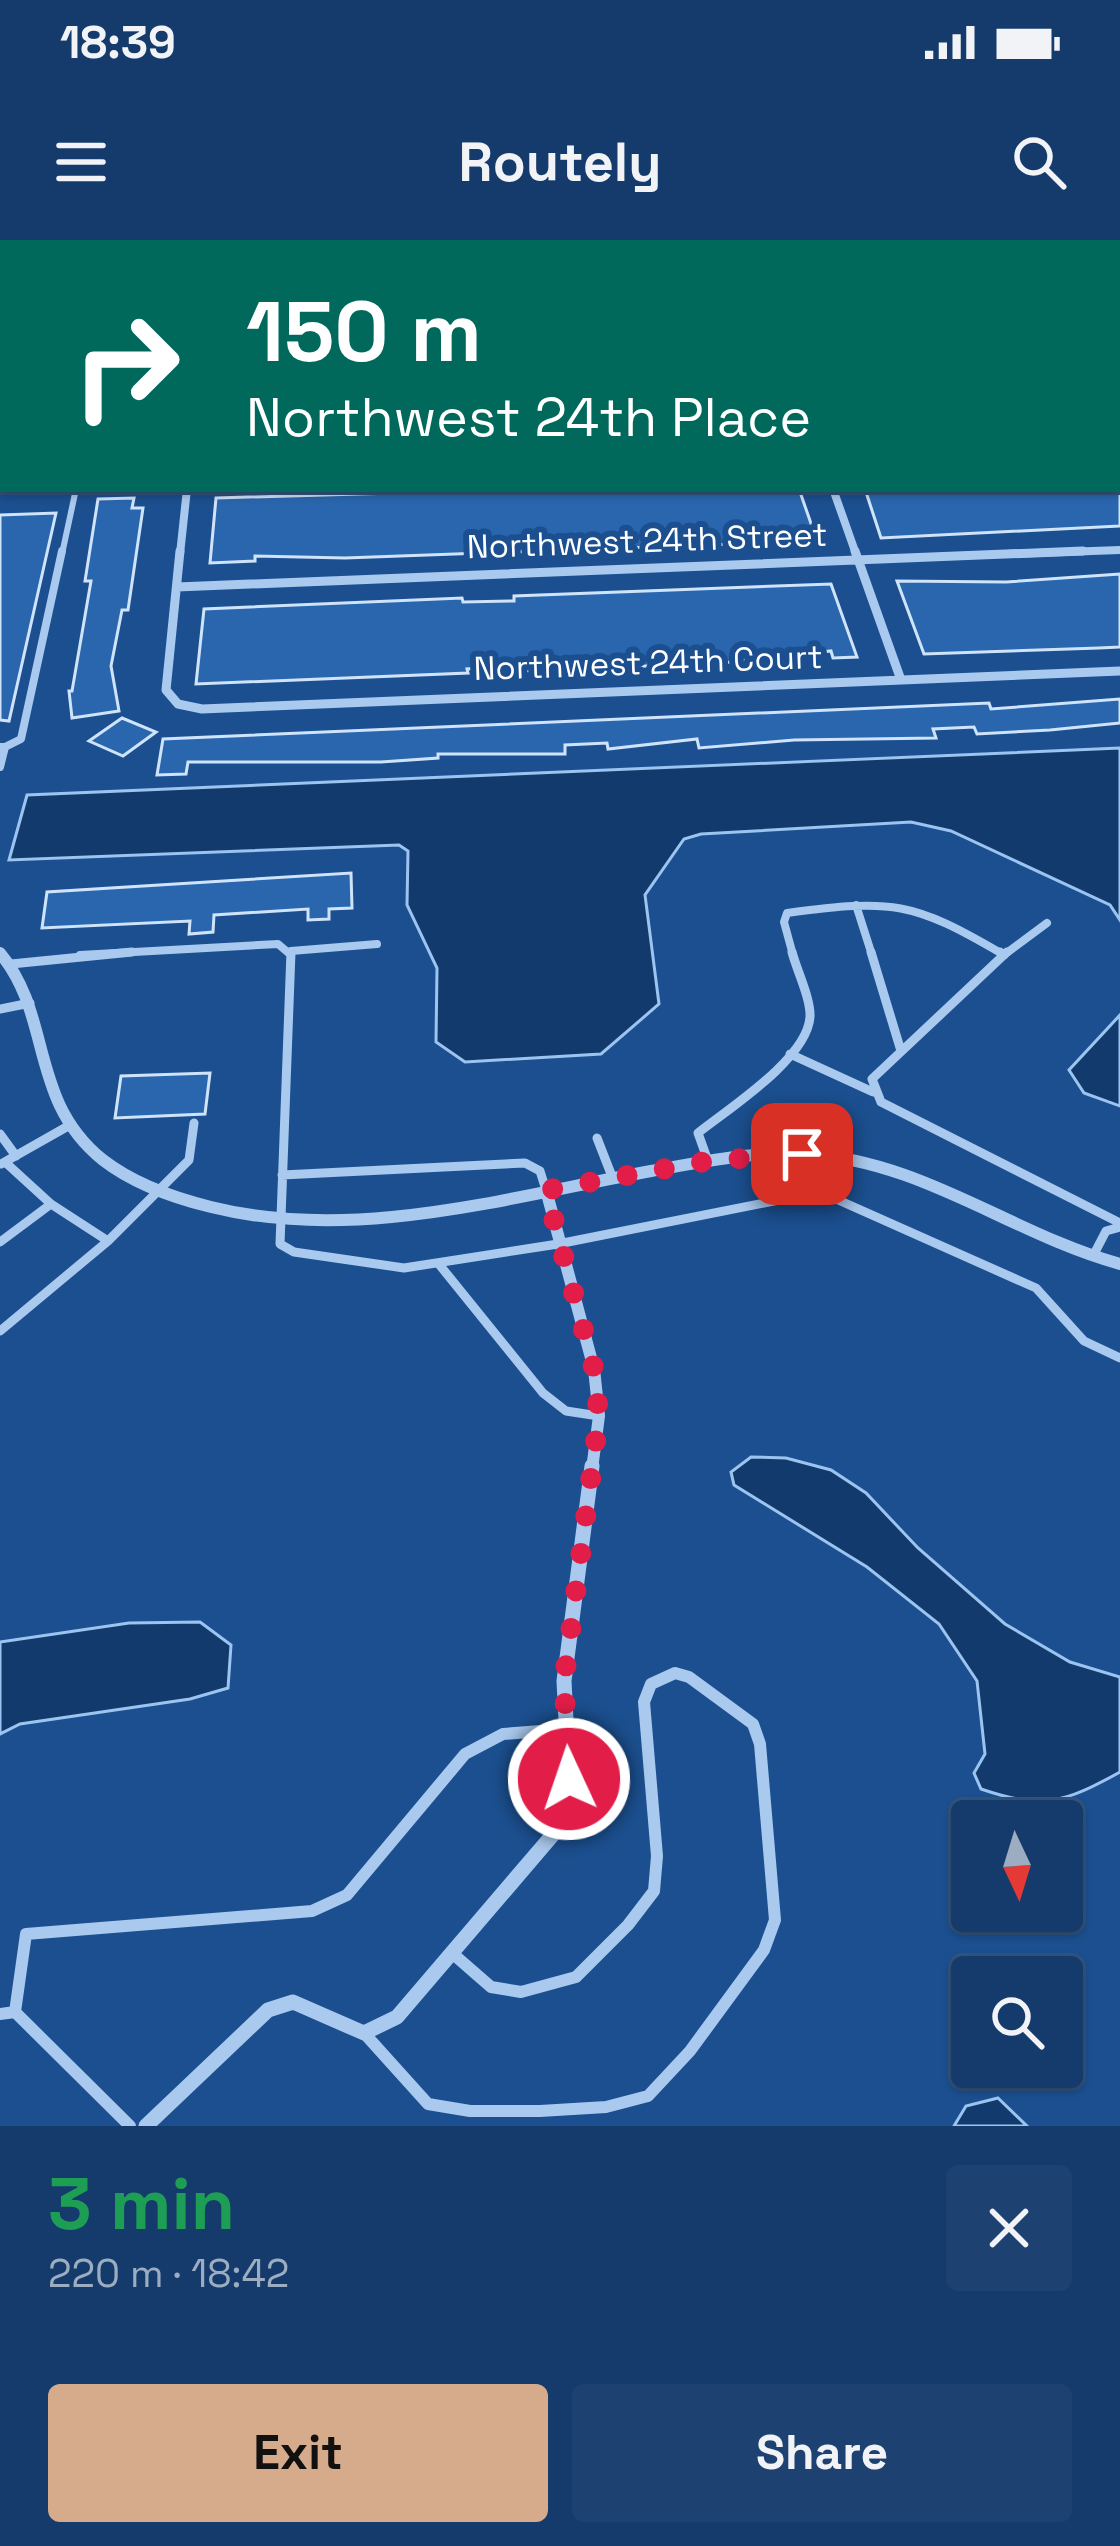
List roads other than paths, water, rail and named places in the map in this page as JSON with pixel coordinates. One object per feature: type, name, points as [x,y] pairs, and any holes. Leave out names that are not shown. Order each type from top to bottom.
[{"type":"street","points":[[177,587],[187,492]]},
{"type":"street","points":[[834,492],[901,680]]},
{"type":"street","name":"Northwest 24th Street","points":[[177,587],[1120,550]]},
{"type":"street","name":"Northwest 24th Court","points":[[177,587],[166,690],[178,704],[202,709],[1120,671]]},
{"type":"street","points":[[0,953],[31,1002],[37,1048],[50,1089],[70,1125],[114,1169],[203,1207],[280,1221],[401,1214],[708,1161],[802,1154],[903,1172],[1093,1258],[1120,1264]]},
{"type":"street","points":[[146,2126],[268,2010],[293,2002],[364,2033],[397,2017],[562,1824],[569,1779],[564,1681],[599,1416],[594,1369],[546,1190]]},
{"type":"lane","points":[[0,767],[3,747],[20,740],[75,492]]},
{"type":"lane","points":[[856,905],[901,1051]]},
{"type":"lane","points":[[708,1161],[698,1133],[790,1054],[810,1017],[784,922],[787,913],[856,905],[898,906],[932,914],[1004,956]]},
{"type":"lane","points":[[873,1092],[872,1079],[1004,956],[1047,923]]},
{"type":"lane","points":[[11,964],[53,957],[278,944],[291,951],[376,944]]},
{"type":"lane","points":[[291,951],[280,1244],[294,1252],[404,1268],[558,1244],[799,1196],[836,1199],[1036,1288],[1084,1341],[1120,1358]]},
{"type":"lane","points":[[0,1010],[31,1002]]},
{"type":"lane","points":[[790,1054],[873,1092],[880,1102],[1120,1225]]},
{"type":"lane","points":[[0,1330],[108,1241],[189,1160],[194,1123]]},
{"type":"lane","points":[[7,1161],[70,1125]]},
{"type":"lane","points":[[0,1134],[7,1161],[52,1204],[108,1241]]},
{"type":"lane","points":[[597,1138],[613,1179]]},
{"type":"lane","points":[[282,1175],[525,1163],[540,1171],[546,1190]]},
{"type":"lane","points":[[0,1242],[52,1204]]},
{"type":"lane","points":[[1093,1258],[1106,1231],[1120,1225]]},
{"type":"lane","points":[[438,1263],[543,1393],[566,1411],[599,1416]]},
{"type":"lane","points":[[364,2033],[428,2104],[470,2111],[541,2111],[606,2107],[648,2096],[690,2050],[764,1950],[776,1921],[760,1744],[753,1724],[689,1677],[675,1673],[651,1684],[644,1702],[657,1856],[654,1891],[577,1977],[521,1992],[491,1987],[452,1953]]},
{"type":"lane","points":[[130,2126],[8,2013],[26,1934],[312,1911],[332,1905],[347,1895],[465,1754],[503,1734],[567,1729]]},
{"type":"water","points":[[1120,748],[1120,920],[1110,905],[951,831],[911,822],[701,834],[684,839],[645,895],[659,1004],[601,1054],[465,1062],[436,1042],[437,968],[407,905],[408,851],[399,845],[9,860],[27,795]]},
{"type":"water","points":[[1120,1015],[1120,1106],[1084,1093],[1069,1070]]},
{"type":"water","points":[[751,1457],[786,1458],[831,1470],[866,1493],[918,1548],[1005,1624],[1070,1662],[1120,1677],[1120,1772],[1053,1800],[1021,1800],[981,1789],[974,1773],[985,1754],[977,1681],[939,1624],[867,1567],[734,1485],[731,1472]]},
{"type":"water","points":[[200,1622],[231,1645],[228,1688],[190,1699],[20,1724],[0,1734],[0,1642],[129,1623]]},
{"type":"water","points":[[998,2098],[1027,2126],[954,2126],[966,2106]]}]
